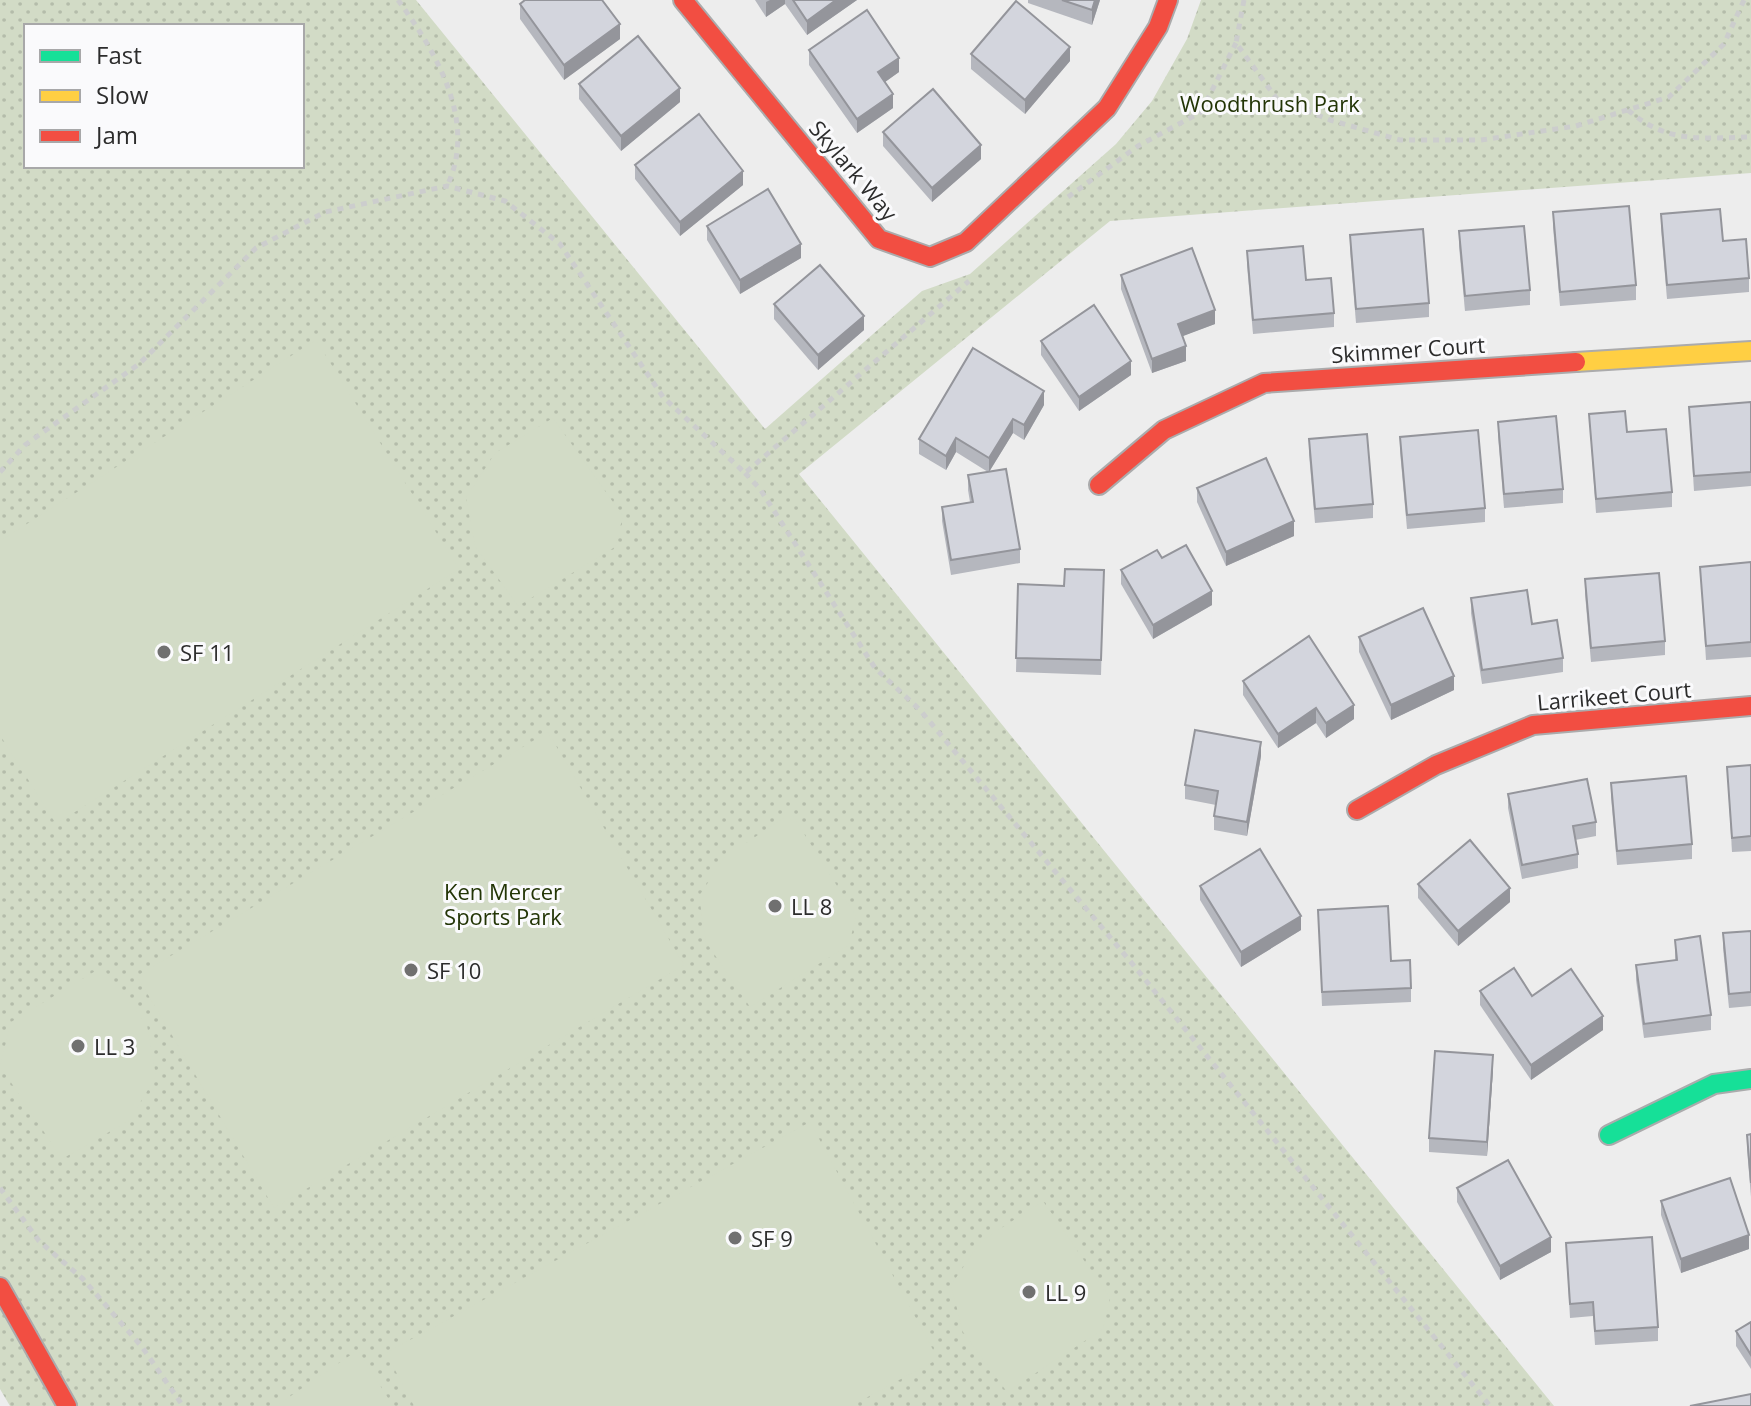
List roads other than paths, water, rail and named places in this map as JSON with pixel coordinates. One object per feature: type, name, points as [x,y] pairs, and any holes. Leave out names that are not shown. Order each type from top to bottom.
[{"type":"street","name":"Skylark Way","points":[[683,0],[879,239],[930,257],[966,242],[1107,108],[1158,27],[1168,0]]},
{"type":"street","name":"Skimmer Court","points":[[1099,485],[1164,430],[1264,383],[1751,351]]},
{"type":"street","name":"Larrikeet Court","points":[[1357,810],[1436,765],[1533,725],[1751,706]]},
{"type":"street","points":[[1609,1135],[1714,1084],[1751,1079]]},
{"type":"street","points":[[0,1287],[67,1406]]},
{"type":"place","name":"SF 11","points":[[164,652]]},
{"type":"place","name":"LL 8","points":[[775,906]]},
{"type":"place","name":"SF 10","points":[[411,970]]},
{"type":"place","name":"LL 3","points":[[78,1046]]},
{"type":"place","name":"SF 9","points":[[735,1238]]},
{"type":"place","name":"LL 9","points":[[1029,1292]]},
{"type":"park label","name":"Woodthrush Park","points":[[1270,103]]},
{"type":"park label","name":"Ken Mercer Sports Park","points":[[503,904]]}]
